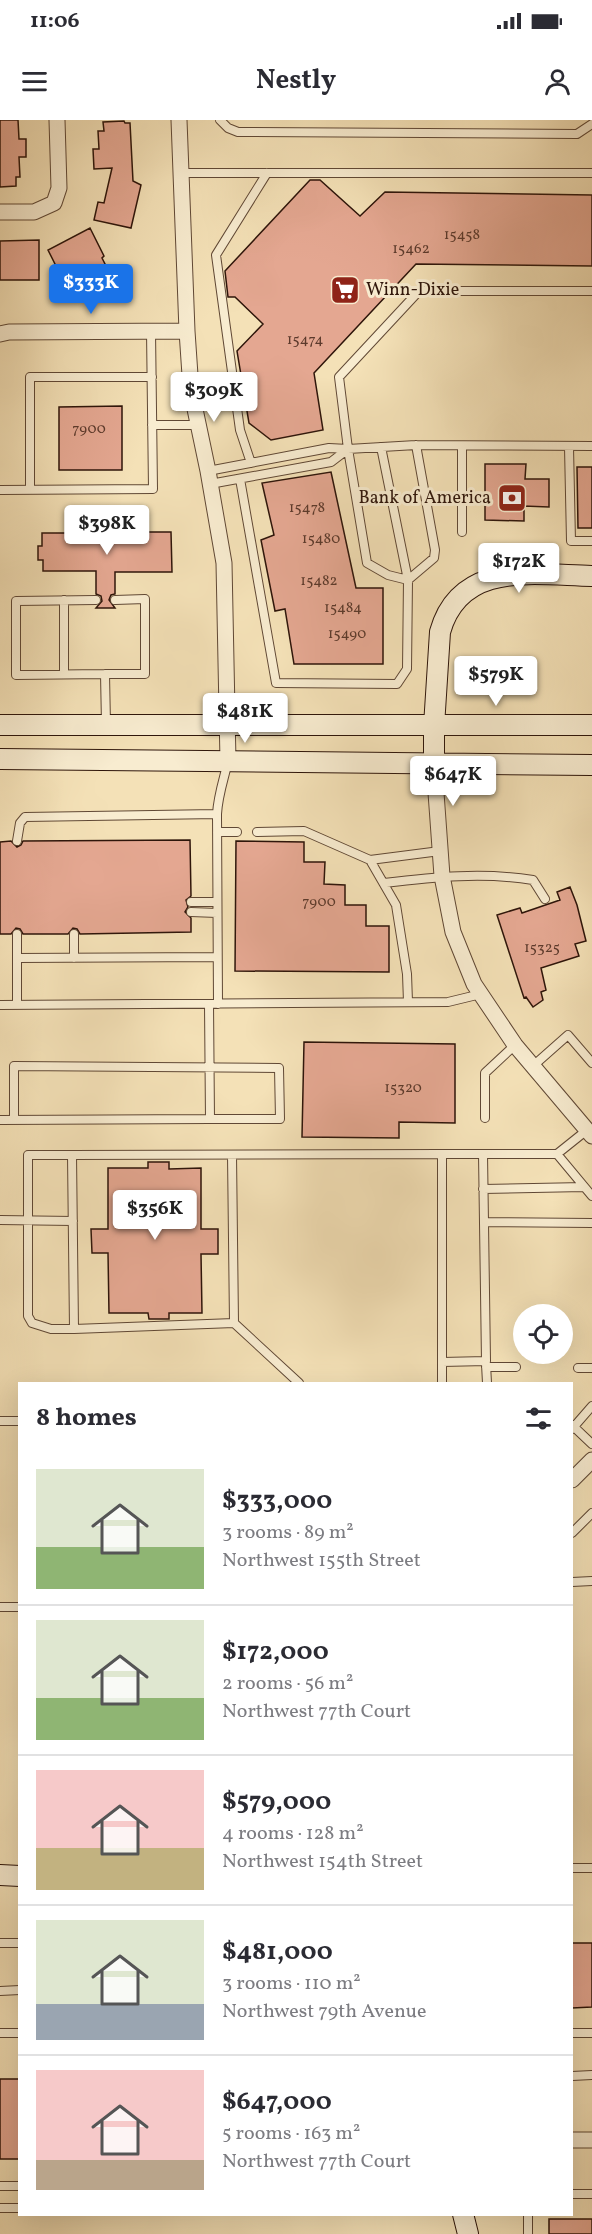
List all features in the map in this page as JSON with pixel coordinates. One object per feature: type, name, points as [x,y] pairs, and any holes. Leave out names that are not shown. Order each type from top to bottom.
[{"type":"main road","points":[[434,765],[440,632],[444,618],[461,593],[491,577],[507,575],[592,576]]},
{"type":"main road","points":[[0,725],[592,725]]},
{"type":"main road","points":[[0,759],[592,765]]},
{"type":"main road","points":[[0,1875],[18,1876]]},
{"type":"main road","points":[[464,2216],[468,2234]]},
{"type":"street","points":[[0,212],[34,212],[54,203],[59,188],[57,120]]},
{"type":"street","points":[[179,120],[191,390],[224,563],[228,761]]},
{"type":"street","points":[[0,334],[9,332],[187,331]]},
{"type":"street","points":[[434,765],[442,876],[453,932],[474,984],[515,1045],[589,1133]]},
{"type":"street","points":[[573,1479],[592,1460]]},
{"type":"street","points":[[573,2140],[592,2140]]},
{"type":"lane","points":[[220,120],[228,128],[238,132],[577,134],[592,124]]},
{"type":"lane","points":[[181,173],[592,173]]},
{"type":"lane","points":[[251,463],[240,430],[216,255],[267,173]]},
{"type":"lane","points":[[408,580],[388,575],[367,563],[348,449],[339,377],[419,291],[592,291]]},
{"type":"lane","points":[[0,490],[153,489],[151,331]]},
{"type":"lane","points":[[30,490],[30,377],[152,377]]},
{"type":"lane","points":[[152,426],[198,426]]},
{"type":"lane","points":[[209,478],[251,463],[329,448],[416,445],[592,446]]},
{"type":"lane","points":[[408,580],[434,558],[435,550],[416,445]]},
{"type":"lane","points":[[462,446],[462,532]]},
{"type":"lane","points":[[240,479],[276,683],[397,684],[407,669],[408,580],[381,447]]},
{"type":"lane","points":[[569,447],[571,542],[592,541]]},
{"type":"lane","points":[[209,478],[240,479],[331,462],[348,449]]},
{"type":"lane","points":[[96,600],[16,600],[16,675],[145,674],[145,599],[115,600]]},
{"type":"lane","points":[[64,600],[64,674]]},
{"type":"lane","points":[[105,674],[106,725]]},
{"type":"lane","points":[[218,1004],[217,814],[218,796],[228,761]]},
{"type":"lane","points":[[17,841],[20,823],[25,817],[217,814]]},
{"type":"lane","points":[[256,832],[304,831],[370,860],[440,851]]},
{"type":"lane","points":[[217,832],[237,832]]},
{"type":"lane","points":[[370,860],[396,905],[407,974],[408,1002]]},
{"type":"lane","points":[[384,883],[442,876],[533,880],[545,899]]},
{"type":"lane","points":[[191,902],[217,902]]},
{"type":"lane","points":[[191,912],[217,913]]},
{"type":"lane","points":[[17,934],[17,1005]]},
{"type":"lane","points":[[74,934],[74,958]]},
{"type":"lane","points":[[17,958],[217,957]]},
{"type":"lane","points":[[0,1005],[448,1002],[481,994]]},
{"type":"lane","points":[[209,1004],[210,1119]]},
{"type":"lane","points":[[533,1066],[568,1035],[592,1064]]},
{"type":"lane","points":[[484,1118],[484,1073],[515,1045]]},
{"type":"lane","points":[[0,1120],[14,1120],[210,1119],[280,1119],[279,1068],[14,1066],[14,1120]]},
{"type":"lane","points":[[298,1382],[234,1323],[74,1329],[40,1327],[32,1323],[28,1316],[28,1155],[557,1154],[589,1133]]},
{"type":"lane","points":[[442,1154],[442,1382]]},
{"type":"lane","points":[[483,1154],[487,1382]]},
{"type":"lane","points":[[557,1154],[592,1196]]},
{"type":"lane","points":[[72,1155],[74,1329]]},
{"type":"lane","points":[[232,1155],[234,1323]]},
{"type":"lane","points":[[483,1189],[584,1187]]},
{"type":"lane","points":[[0,1220],[73,1221]]},
{"type":"lane","points":[[484,1222],[592,1223]]},
{"type":"lane","points":[[442,1362],[516,1367]]},
{"type":"lane","points":[[578,1368],[592,1368]]},
{"type":"lane","points":[[573,1426],[592,1406]]},
{"type":"lane","points":[[0,1421],[18,1421]]},
{"type":"lane","points":[[573,1428],[592,1444]]},
{"type":"lane","points":[[573,1532],[592,1513]]},
{"type":"lane","points":[[573,1582],[592,1581]]},
{"type":"lane","points":[[0,1607],[18,1607]]},
{"type":"lane","points":[[573,1868],[592,1868]]},
{"type":"lane","points":[[0,1943],[18,1943]]},
{"type":"lane","points":[[0,1991],[18,1990]]},
{"type":"lane","points":[[0,2033],[18,2033]]},
{"type":"lane","points":[[573,2033],[592,2033]]},
{"type":"lane","points":[[573,2076],[592,2075]]},
{"type":"lane","points":[[0,2186],[18,2186]]},
{"type":"lane","points":[[573,2194],[592,2194]]},
{"type":"lane","points":[[0,2208],[18,2208]]},
{"type":"lane","points":[[528,2216],[528,2234]]},
{"type":"building","points":[[0,120],[18,120],[19,139],[26,139],[26,157],[19,157],[20,177],[16,177],[16,186],[0,187]]},
{"type":"building","points":[[103,122],[130,123],[133,181],[141,185],[131,228],[94,220],[98,202],[104,203],[112,168],[94,169],[93,149],[99,149],[98,131],[104,131]]},
{"type":"building","points":[[310,180],[320,180],[360,216],[385,192],[592,195],[592,266],[416,264],[314,373],[323,430],[271,440],[249,423],[237,351],[263,324],[235,297],[228,297],[225,271]]},
{"type":"building","points":[[90,228],[104,256],[102,258],[105,264],[66,286],[48,250]]},
{"type":"building","points":[[39,240],[39,280],[0,280],[0,241]]},
{"type":"building","points":[[122,406],[122,470],[59,470],[59,407]]},
{"type":"building","points":[[485,464],[526,464],[525,479],[549,479],[549,507],[524,506],[524,521],[485,520]]},
{"type":"building","points":[[577,467],[592,467],[592,528],[578,528]]},
{"type":"building","points":[[331,472],[356,588],[383,588],[383,664],[294,664],[285,609],[275,611],[261,540],[274,535],[262,483]]},
{"type":"building","points":[[171,532],[172,572],[115,572],[115,594],[111,595],[109,600],[115,608],[96,608],[102,601],[101,596],[96,594],[96,571],[43,571],[43,560],[38,560],[38,546],[42,546],[42,533]]},
{"type":"building","points":[[190,840],[191,896],[186,900],[188,907],[185,912],[191,918],[191,932],[80,934],[77,929],[73,928],[68,934],[23,934],[20,929],[16,928],[11,934],[0,934],[0,842],[11,841],[17,847],[23,841]]},
{"type":"building","points":[[236,841],[304,842],[304,862],[325,862],[324,884],[345,885],[345,905],[366,905],[366,926],[389,926],[389,972],[235,971]]},
{"type":"building","points":[[570,887],[586,941],[575,944],[579,956],[541,968],[546,990],[541,992],[543,1000],[533,1007],[526,997],[524,998],[497,915],[520,908],[522,913],[560,900],[557,892]]},
{"type":"building","points":[[304,1042],[455,1044],[455,1123],[399,1122],[399,1138],[302,1137]]},
{"type":"building","points":[[148,1162],[169,1162],[169,1169],[201,1168],[201,1229],[218,1229],[218,1254],[201,1254],[202,1313],[169,1313],[169,1319],[149,1319],[148,1313],[109,1313],[108,1253],[92,1253],[91,1229],[108,1229],[108,1168],[148,1168]]},
{"type":"building","points":[[573,1943],[592,1943],[592,2007],[573,2008]]},
{"type":"building","points":[[0,2079],[18,2079],[18,2159],[0,2159]]},
{"type":"building","points":[[549,2219],[592,2219],[592,2234],[549,2234]]},
{"type":"place","name":"Winn-Dixie","points":[[345,290]]},
{"type":"place","name":"Bank of America","points":[[512,498]]}]
